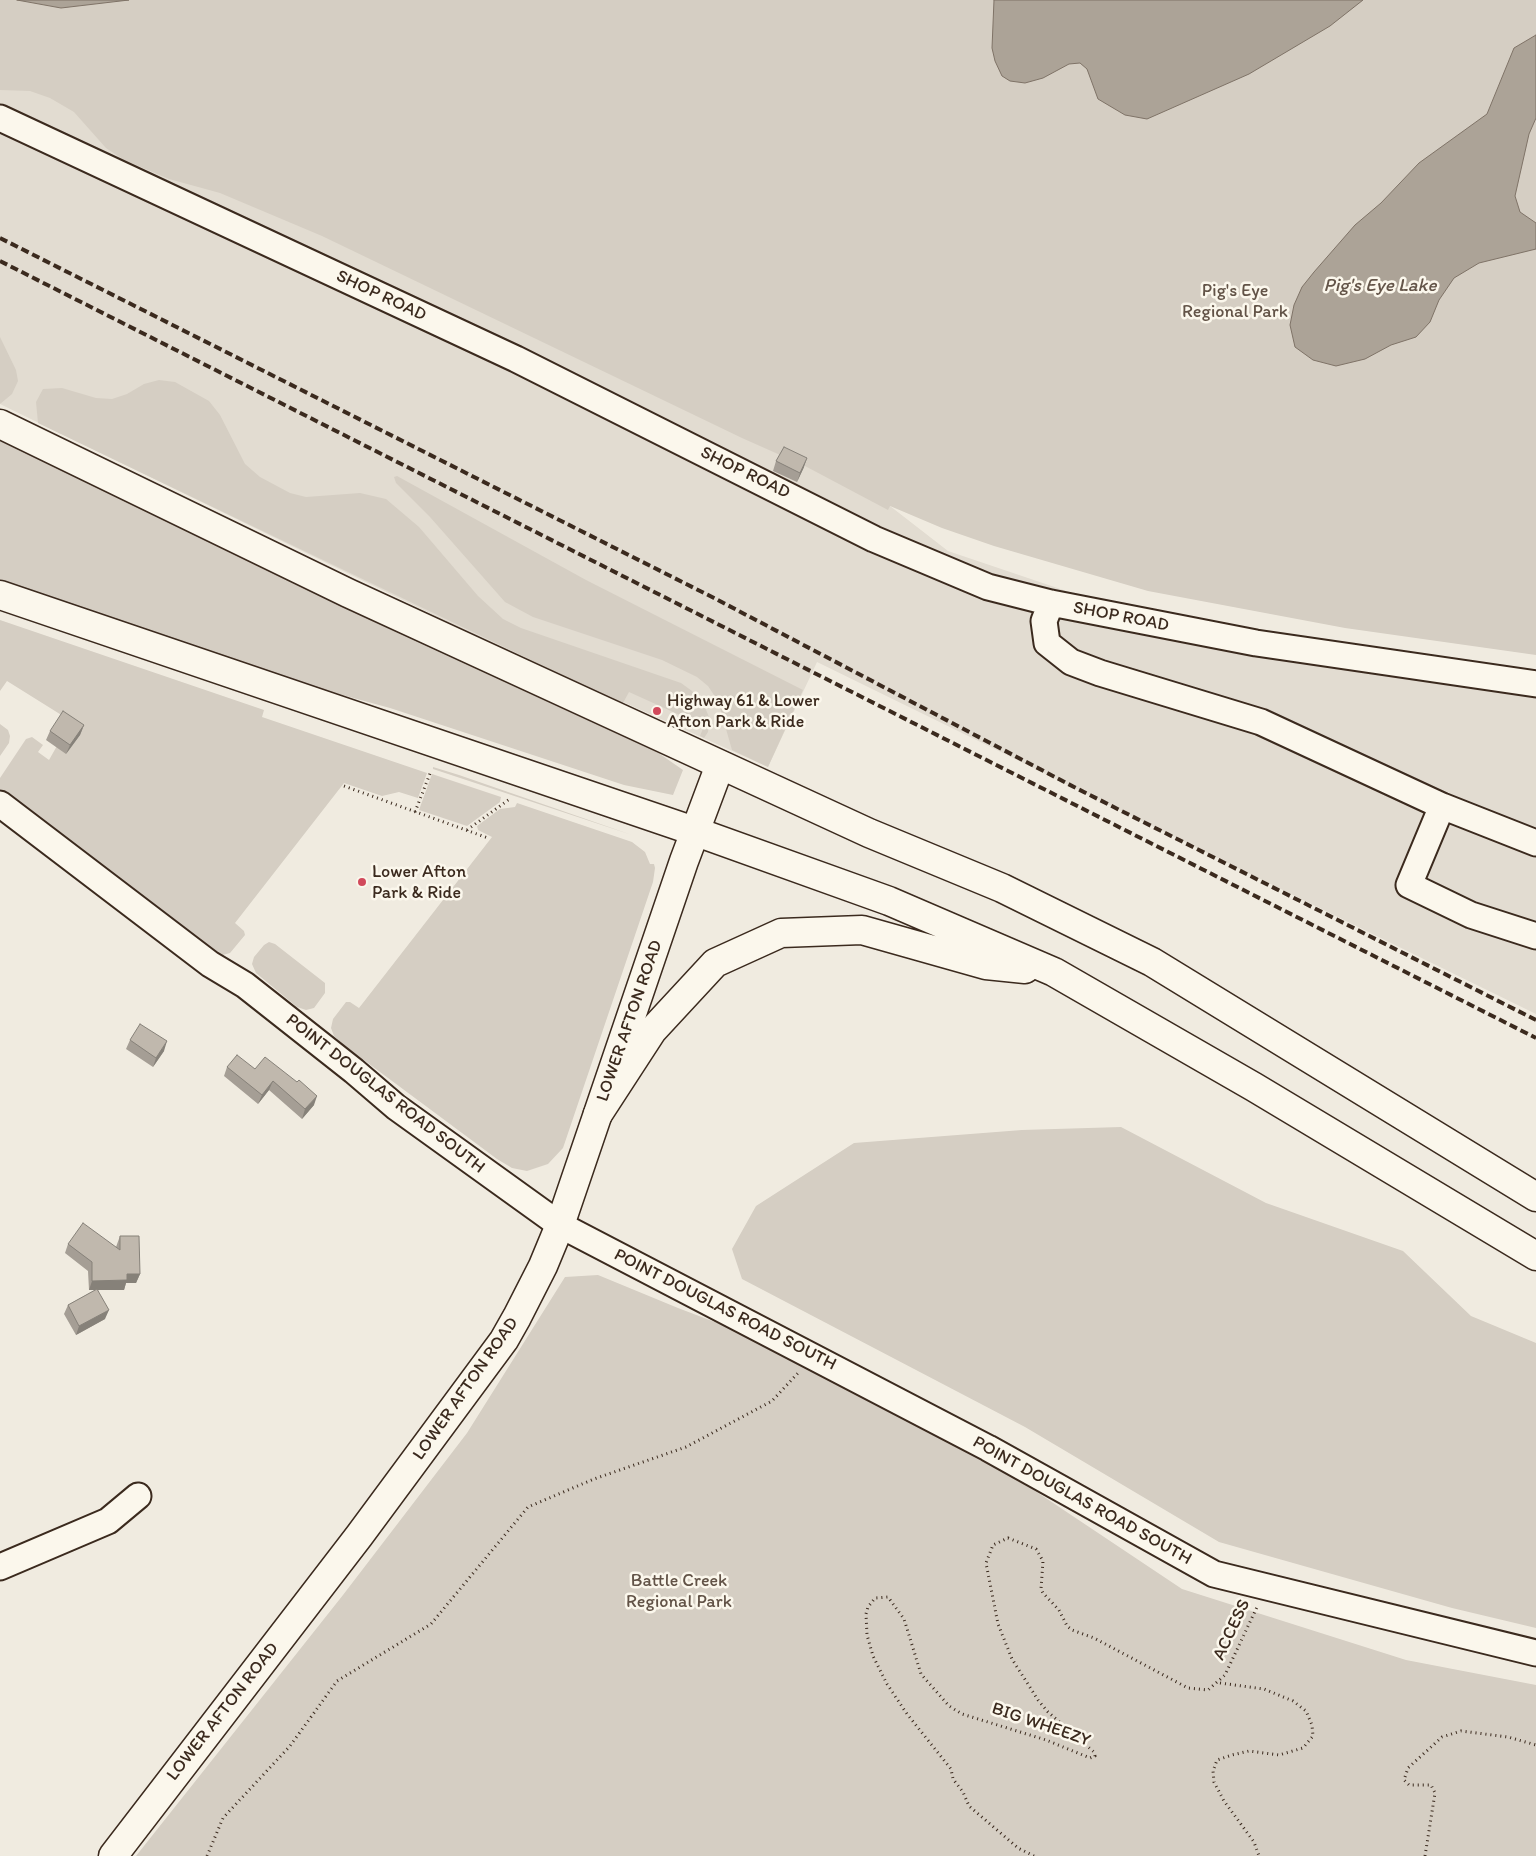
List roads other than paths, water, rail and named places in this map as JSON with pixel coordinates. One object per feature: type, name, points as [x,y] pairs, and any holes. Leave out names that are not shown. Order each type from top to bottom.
[{"type":"main road","points":[[0,424],[357,597],[720,766],[869,833],[1002,888],[1152,962],[1536,1197]]},
{"type":"main road","points":[[0,595],[694,831],[889,902],[1054,972],[1254,1087],[1536,1256]]},
{"type":"main road","name":"LOWER AFTON ROAD","points":[[113,1856],[359,1536],[504,1340],[529,1295],[560,1225],[694,831],[720,766]]},
{"type":"main road","points":[[598,1114],[652,1032],[715,963],[781,933],[862,930],[986,965],[1054,972]]},
{"type":"street","name":"SHOP ROAD","points":[[0,118],[516,359],[874,538],[988,587],[1051,603],[1256,643],[1536,684]]},
{"type":"street","points":[[1051,603],[1044,621],[1047,643],[1071,662],[1100,673],[1261,722],[1442,806],[1536,843]]},
{"type":"street","name":"POINT DOUGLAS ROAD SOUTH","points":[[0,804],[210,964],[245,985],[354,1070],[396,1107],[560,1225],[988,1448],[1214,1574],[1536,1653]]},
{"type":"street","points":[[1442,806],[1409,885],[1471,915],[1536,936]]},
{"type":"street","points":[[0,1567],[108,1521],[138,1496]]},
{"type":"water","points":[[17,0],[129,0],[61,8]]},
{"type":"water","points":[[994,0],[1363,0],[1330,26],[1249,74],[1147,119],[1125,115],[1098,99],[1087,69],[1080,63],[1069,64],[1043,78],[1025,83],[1010,81],[1002,76],[995,61],[992,48]]},
{"type":"water","name":"Pig's Eye Lake","points":[[1536,35],[1536,118],[1529,134],[1515,196],[1520,212],[1536,223],[1536,249],[1479,263],[1454,278],[1439,300],[1430,322],[1416,337],[1391,345],[1365,359],[1336,366],[1313,360],[1295,347],[1290,325],[1294,305],[1302,287],[1355,225],[1381,203],[1419,163],[1487,114],[1514,48]]},
{"type":"railway","points":[[0,238],[714,598],[1074,787],[1536,1020]]},
{"type":"railway","points":[[0,261],[1536,1038]]},
{"type":"place","name":"Highway 61 & Lower Afton Park & Ride","points":[[657,711]]},
{"type":"place","name":"Lower Afton Park & Ride","points":[[362,882]]},
{"type":"park label","name":"Pig's Eye Regional Park","points":[[1235,301]]},
{"type":"park label","name":"Battle Creek Regional Park","points":[[679,1591]]}]
